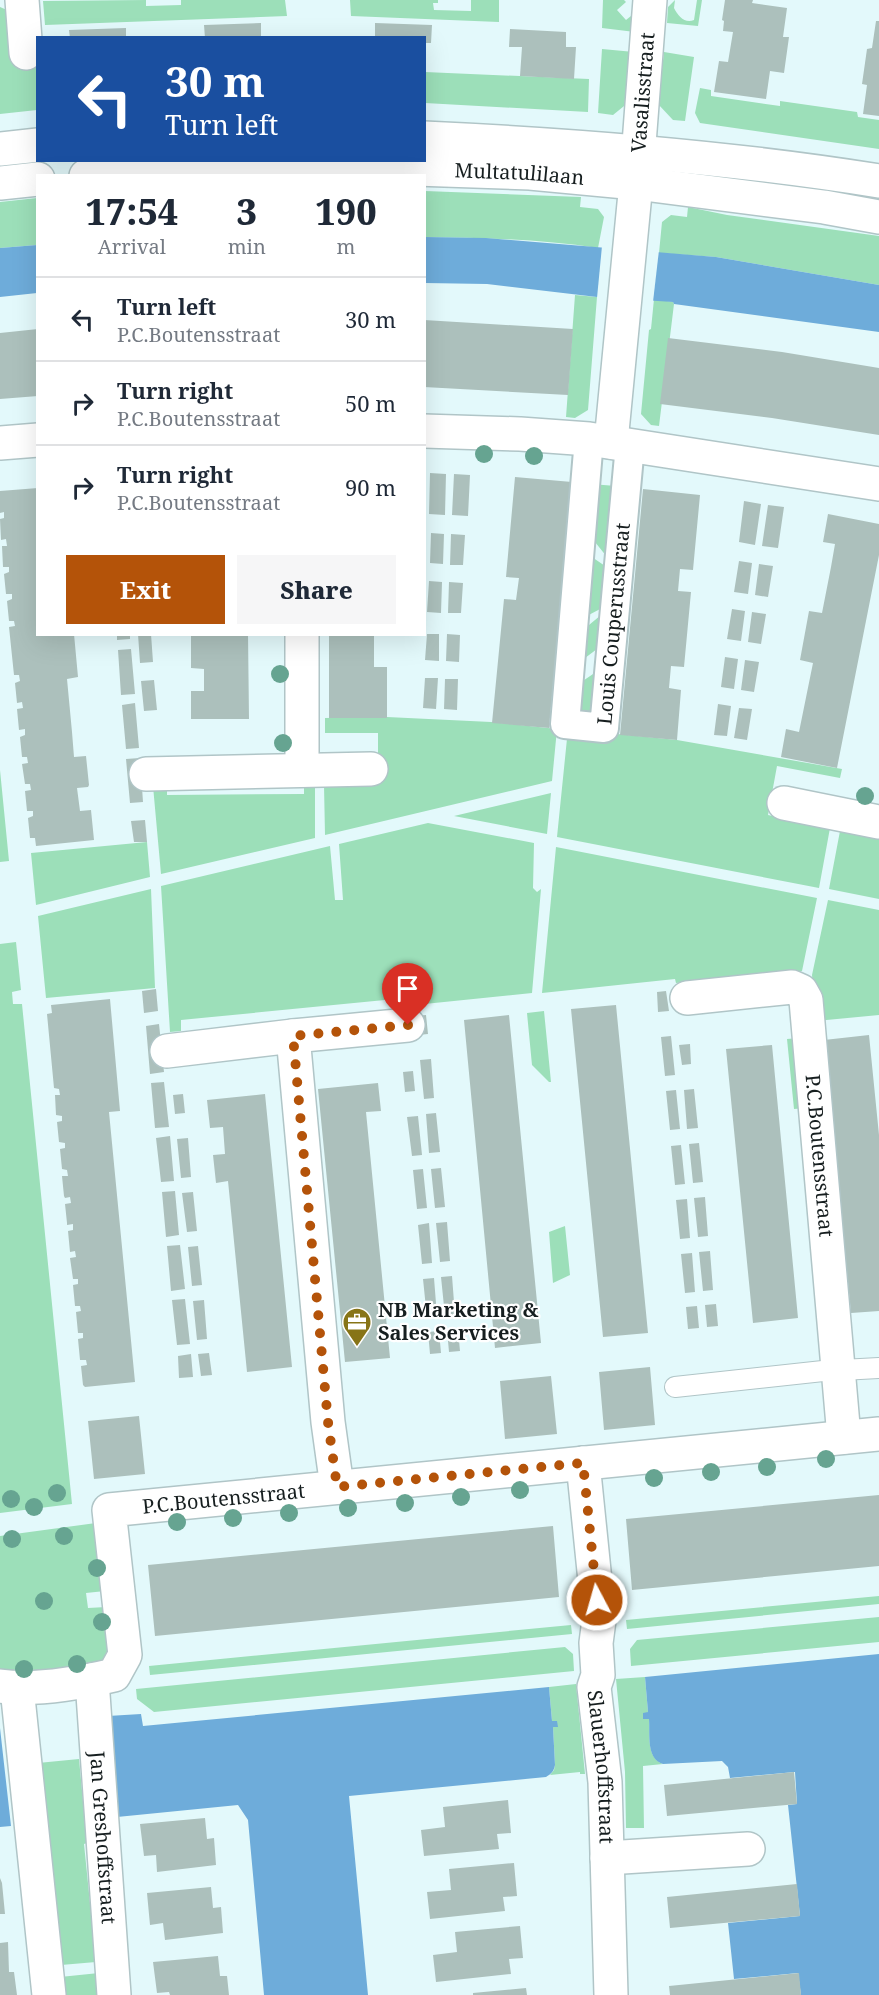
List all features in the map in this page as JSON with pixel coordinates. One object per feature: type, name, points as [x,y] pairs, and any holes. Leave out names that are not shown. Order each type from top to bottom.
[{"type":"street","points":[[22,0],[26,53]]},
{"type":"street","name":"Vasalisstraat","points":[[637,168],[650,0]]},
{"type":"street","name":"Multatulilaan","points":[[426,138],[637,168],[879,217]]},
{"type":"street","points":[[0,149],[36,145]]},
{"type":"street","name":"Multatulilaan","points":[[112,174],[204,167],[313,164],[530,173],[637,168],[811,170],[879,181]]},
{"type":"street","name":"Louis Couperusstraat","points":[[610,442],[604,728],[565,724],[610,442],[637,168]]},
{"type":"street","points":[[0,183],[36,179]]},
{"type":"street","points":[[426,431],[520,434],[610,442],[879,484]]},
{"type":"street","points":[[0,443],[36,440]]},
{"type":"street","points":[[302,636],[302,770]]},
{"type":"street","points":[[146,774],[371,769]]},
{"type":"street","points":[[784,803],[879,822]]},
{"type":"street","name":"P.C.Boutensstraat","points":[[687,998],[792,987],[801,991],[806,1000],[844,1437]]},
{"type":"street","points":[[167,1051],[408,1025]]},
{"type":"street","points":[[293,1036],[328,1422],[337,1487]]},
{"type":"street","name":"P.C.Boutensstraat","points":[[92,1680],[114,1675],[125,1655],[109,1510],[879,1434]]},
{"type":"street","name":"Slauerhoffstraat","points":[[583,1463],[599,1620],[596,1642],[598,1675],[594,1687],[604,1782],[611,1995]]},
{"type":"street","points":[[49,1995],[9,1687],[92,1680]]},
{"type":"street","name":"Jan Greshoffstraat","points":[[92,1680],[114,1995]]},
{"type":"street","name":"Slauerhoffstraat","points":[[607,1858],[748,1849]]},
{"type":"lane","points":[[675,1387],[838,1370],[879,1368]]},
{"type":"green space","points":[[146,0],[146,6],[181,5],[181,0],[285,0],[287,16],[45,25],[43,1]]},
{"type":"green space","points":[[350,0],[438,0],[438,3],[433,3],[434,10],[471,11],[471,0],[499,0],[499,22],[351,16]]},
{"type":"green space","points":[[603,0],[624,0],[626,2],[617,10],[626,20],[636,12],[635,32],[602,28]]},
{"type":"green space","points":[[675,0],[674,8],[678,14],[685,20],[691,21],[694,20],[697,0],[702,0],[698,26],[667,23],[668,7]]},
{"type":"green space","points":[[0,7],[14,13],[36,62],[36,110],[0,114]]},
{"type":"green space","points":[[602,49],[634,52],[629,102],[613,115],[598,113]]},
{"type":"green space","points":[[664,52],[694,57],[685,121],[673,120],[658,104]]},
{"type":"green space","points":[[426,72],[589,79],[588,112],[426,103]]},
{"type":"green space","points":[[700,88],[711,90],[711,96],[780,106],[780,101],[857,112],[858,117],[879,120],[879,149],[700,123],[695,113]]},
{"type":"green space","points":[[426,191],[581,197],[580,207],[598,209],[604,217],[598,248],[490,239],[426,237]]},
{"type":"green space","points":[[36,198],[36,245],[0,248],[0,202]]},
{"type":"green space","points":[[688,207],[727,215],[879,236],[879,285],[716,257],[659,253],[662,222],[671,215],[687,217]]},
{"type":"green space","points":[[575,295],[597,297],[588,410],[575,418],[566,417]]},
{"type":"green space","points":[[654,299],[674,304],[659,426],[651,425],[641,414]]},
{"type":"green space","points":[[591,484],[616,486],[607,557],[587,532]]},
{"type":"green space","points":[[586,553],[608,568],[604,607],[581,619]]},
{"type":"green space","points":[[601,615],[601,646],[577,664],[577,635]]},
{"type":"green space","points":[[596,672],[594,723],[569,720],[571,689]]},
{"type":"green space","points":[[387,717],[491,722],[557,729],[552,781],[325,835],[324,785],[378,784],[378,733],[325,733],[325,718]]},
{"type":"green space","points":[[568,729],[677,740],[842,769],[840,778],[777,766],[768,815],[830,828],[819,888],[557,837]]},
{"type":"green space","points":[[0,770],[9,861],[0,862]]},
{"type":"green space","points":[[167,785],[167,795],[304,794],[304,785],[315,785],[315,838],[161,874],[153,786]]},
{"type":"green space","points":[[551,793],[547,834],[454,816]]},
{"type":"green space","points":[[428,823],[534,843],[533,888],[537,892],[541,889],[532,993],[405,1006],[405,1009],[396,1010],[395,999],[181,1020],[181,1031],[170,1032],[161,886],[330,846],[335,900],[343,900],[339,844]]},
{"type":"green space","points":[[840,831],[879,839],[879,899],[829,889]]},
{"type":"green space","points":[[147,842],[150,877],[36,905],[31,853]]},
{"type":"green space","points":[[556,847],[817,898],[802,971],[676,983],[675,979],[542,993]]},
{"type":"green space","points":[[151,889],[155,988],[46,998],[38,916]]},
{"type":"green space","points":[[828,900],[879,910],[879,1015],[816,1021],[812,975]]},
{"type":"green space","points":[[16,942],[21,990],[12,992],[13,1004],[22,1004],[72,1504],[0,1513],[0,944]]},
{"type":"green space","points":[[544,1011],[551,1082],[532,1065],[527,1013]]},
{"type":"green space","points":[[799,1038],[806,1108],[794,1109],[787,1039]]},
{"type":"green space","points":[[565,1226],[570,1275],[553,1283],[549,1232]]},
{"type":"green space","points":[[96,1523],[105,1591],[86,1593],[88,1608],[106,1607],[113,1669],[0,1675],[0,1536]]},
{"type":"green space","points":[[879,1596],[879,1604],[627,1629],[626,1620]]},
{"type":"green space","points":[[879,1617],[879,1642],[631,1666],[630,1649],[637,1640]]},
{"type":"green space","points":[[571,1625],[572,1634],[150,1675],[149,1666]]},
{"type":"green space","points":[[565,1647],[573,1654],[574,1671],[154,1712],[137,1699],[136,1689]]},
{"type":"green space","points":[[645,1677],[648,1712],[643,1719],[649,1718],[651,1751],[654,1757],[663,1764],[643,1766],[644,1828],[626,1828],[625,1772],[616,1679]]},
{"type":"green space","points":[[576,1684],[585,1774],[580,1774],[580,1772],[550,1775],[555,1765],[553,1727],[557,1727],[552,1721],[549,1687]]},
{"type":"green space","points":[[79,1759],[87,1843],[84,1844],[96,1962],[61,1965],[38,1763]]},
{"type":"green space","points":[[99,1973],[101,1995],[62,1995],[60,1977]]},
{"type":"water","points":[[426,237],[486,238],[716,257],[879,285],[879,332],[674,304],[673,302],[597,297],[487,284],[426,283]]},
{"type":"water","points":[[36,245],[36,293],[0,297],[0,248]]},
{"type":"water","points":[[879,1654],[879,1995],[801,1995],[798,1973],[734,1979],[728,1923],[800,1916],[788,1805],[797,1804],[795,1772],[730,1778],[728,1767],[722,1761],[663,1764],[658,1761],[651,1752],[649,1719],[643,1719],[643,1713],[648,1712],[645,1677]]},
{"type":"water","points":[[549,1687],[552,1721],[557,1721],[558,1727],[553,1727],[555,1767],[546,1777],[349,1796],[368,1995],[264,1995],[248,1820],[238,1805],[117,1817],[108,1716],[141,1714],[143,1726]]},
{"type":"water","points":[[0,1728],[11,1826],[0,1827]]},
{"type":"pier","points":[[602,246],[659,250],[653,302],[597,298]]},
{"type":"building","points":[[725,0],[753,0],[752,3],[787,8],[783,37],[789,37],[784,73],[770,71],[766,99],[714,92],[719,61],[728,62],[733,32],[723,31]]},
{"type":"building","points":[[876,21],[879,21],[879,116],[863,114],[867,85],[862,84],[867,49],[872,48]]},
{"type":"building","points":[[261,23],[261,36],[205,36],[204,25]]},
{"type":"building","points":[[375,23],[432,25],[431,43],[426,43],[426,36],[375,36]]},
{"type":"building","points":[[126,28],[126,36],[70,36],[69,30]]},
{"type":"building","points":[[510,29],[566,32],[566,47],[576,47],[574,79],[520,76],[522,47],[509,47]]},
{"type":"building","points":[[426,320],[573,329],[568,395],[426,387]]},
{"type":"building","points":[[36,329],[36,396],[0,399],[0,333]]},
{"type":"building","points":[[668,338],[782,352],[879,368],[879,435],[772,418],[660,404]]},
{"type":"building","points":[[430,473],[446,474],[445,515],[429,514]]},
{"type":"building","points":[[454,474],[470,475],[468,516],[452,515]]},
{"type":"building","points":[[515,477],[572,482],[549,728],[492,723],[504,599],[516,600],[519,578],[506,577]]},
{"type":"building","points":[[36,488],[36,636],[74,636],[78,677],[67,679],[74,757],[86,756],[89,785],[77,788],[80,811],[91,810],[94,840],[36,846],[35,838],[30,838],[28,818],[33,816],[33,811],[27,811],[25,791],[31,790],[30,784],[25,784],[22,764],[28,763],[27,757],[22,757],[20,737],[25,735],[25,729],[19,730],[17,709],[23,708],[22,702],[17,703],[15,683],[20,681],[19,675],[14,675],[9,627],[15,626],[14,621],[9,621],[7,601],[12,599],[12,594],[6,594],[4,574],[9,572],[9,567],[3,567],[2,546],[7,546],[6,539],[1,540],[0,519],[4,518],[4,512],[0,513],[0,491]]},
{"type":"building","points":[[643,489],[700,495],[693,570],[680,569],[678,591],[691,592],[684,667],[671,666],[669,688],[681,690],[677,740],[620,735]]},
{"type":"building","points":[[744,501],[761,504],[755,545],[739,542]]},
{"type":"building","points":[[768,505],[784,507],[778,548],[762,546]]},
{"type":"building","points":[[828,514],[879,524],[879,555],[837,768],[781,757],[786,729],[799,732],[813,663],[800,660],[809,611],[822,613],[831,567],[835,544],[823,542]]},
{"type":"building","points":[[431,533],[444,534],[443,564],[430,563]]},
{"type":"building","points":[[451,534],[465,535],[463,565],[450,565]]},
{"type":"building","points":[[739,561],[752,563],[748,594],[734,592]]},
{"type":"building","points":[[759,564],[773,566],[768,597],[755,595]]},
{"type":"building","points":[[429,581],[442,582],[441,613],[427,612]]},
{"type":"building","points":[[449,582],[463,583],[461,613],[448,613]]},
{"type":"building","points":[[732,609],[745,611],[741,641],[727,639]]},
{"type":"building","points":[[752,612],[766,614],[761,644],[748,642]]},
{"type":"building","points":[[427,634],[439,634],[439,661],[425,660]]},
{"type":"building","points":[[447,634],[460,635],[459,662],[446,661]]},
{"type":"building","points":[[117,636],[130,636],[130,639],[117,640]]},
{"type":"building","points":[[138,636],[151,636],[153,662],[140,663]]},
{"type":"building","points":[[191,636],[248,636],[249,719],[191,719],[191,691],[204,691],[204,669],[191,668]]},
{"type":"building","points":[[329,636],[374,636],[374,667],[387,667],[387,718],[329,718]]},
{"type":"building","points":[[131,649],[135,694],[121,695],[118,650]]},
{"type":"building","points":[[725,657],[738,659],[734,689],[721,687]]},
{"type":"building","points":[[745,660],[759,662],[754,692],[741,690]]},
{"type":"building","points":[[425,678],[438,678],[436,709],[423,708]]},
{"type":"building","points":[[445,679],[458,679],[457,710],[444,709]]},
{"type":"building","points":[[154,680],[157,710],[144,711],[141,681]]},
{"type":"building","points":[[135,703],[139,748],[126,749],[122,705]]},
{"type":"building","points":[[718,704],[731,706],[727,736],[714,735]]},
{"type":"building","points":[[739,708],[752,709],[747,740],[734,738]]},
{"type":"building","points":[[140,758],[143,802],[130,803],[126,759]]},
{"type":"building","points":[[145,820],[147,842],[134,842],[131,821]]},
{"type":"building","points":[[156,989],[158,1011],[144,1013],[142,991]]},
{"type":"building","points":[[666,991],[669,1011],[658,1012],[657,992]]},
{"type":"building","points":[[110,999],[120,1111],[109,1112],[135,1382],[85,1387],[81,1366],[87,1365],[86,1360],[80,1360],[78,1339],[83,1338],[83,1333],[78,1333],[76,1312],[81,1311],[80,1306],[75,1306],[73,1285],[78,1284],[78,1279],[73,1279],[70,1258],[76,1257],[75,1251],[70,1252],[68,1231],[73,1230],[73,1224],[67,1225],[65,1204],[71,1203],[70,1197],[65,1198],[64,1196],[62,1176],[68,1176],[67,1170],[62,1169],[60,1149],[65,1148],[65,1143],[59,1142],[57,1122],[62,1121],[62,1116],[56,1115],[55,1095],[60,1095],[59,1089],[54,1088],[47,1014],[52,1013],[51,1005]]},
{"type":"building","points":[[616,1005],[648,1333],[603,1337],[571,1009]]},
{"type":"building","points":[[426,1015],[428,1034],[418,1035],[416,1016]]},
{"type":"building","points":[[509,1015],[541,1343],[495,1348],[464,1020]]},
{"type":"building","points":[[159,1024],[164,1072],[150,1074],[146,1026]]},
{"type":"building","points":[[869,1035],[879,1135],[879,1311],[851,1313],[824,1040]]},
{"type":"building","points":[[671,1036],[675,1075],[665,1076],[661,1037]]},
{"type":"building","points":[[690,1044],[691,1064],[682,1065],[679,1045]]},
{"type":"building","points":[[772,1045],[798,1318],[753,1323],[726,1049]]},
{"type":"building","points":[[431,1059],[434,1098],[424,1099],[420,1060]]},
{"type":"building","points":[[413,1071],[415,1091],[405,1092],[403,1072]]},
{"type":"building","points":[[164,1082],[169,1127],[155,1128],[151,1083]]},
{"type":"building","points":[[378,1083],[381,1111],[366,1112],[390,1358],[345,1362],[318,1089]]},
{"type":"building","points":[[694,1089],[698,1128],[687,1129],[684,1090]]},
{"type":"building","points":[[676,1090],[680,1129],[670,1130],[666,1091]]},
{"type":"building","points":[[183,1094],[185,1113],[175,1114],[173,1095]]},
{"type":"building","points":[[265,1094],[292,1367],[247,1372],[228,1181],[216,1183],[213,1155],[225,1154],[223,1127],[210,1128],[207,1100]]},
{"type":"building","points":[[436,1113],[440,1152],[429,1153],[426,1114]]},
{"type":"building","points":[[418,1116],[422,1155],[412,1156],[407,1117]]},
{"type":"building","points":[[170,1136],[174,1181],[161,1182],[156,1138]]},
{"type":"building","points":[[188,1138],[191,1177],[181,1178],[177,1139]]},
{"type":"building","points":[[699,1143],[703,1182],[693,1183],[689,1144]]},
{"type":"building","points":[[681,1145],[685,1184],[675,1185],[671,1146]]},
{"type":"building","points":[[441,1168],[445,1207],[435,1208],[431,1169]]},
{"type":"building","points":[[423,1169],[427,1208],[417,1209],[413,1170]]},
{"type":"building","points":[[175,1191],[179,1235],[166,1237],[162,1192]]},
{"type":"building","points":[[193,1192],[197,1231],[187,1232],[182,1193]]},
{"type":"building","points":[[705,1197],[708,1236],[698,1237],[694,1198]]},
{"type":"building","points":[[687,1199],[690,1238],[680,1239],[676,1200]]},
{"type":"building","points":[[447,1222],[450,1261],[440,1262],[436,1223]]},
{"type":"building","points":[[429,1223],[432,1263],[422,1264],[418,1225]]},
{"type":"building","points":[[180,1245],[185,1289],[171,1291],[167,1246]]},
{"type":"building","points":[[198,1246],[202,1285],[192,1286],[188,1247]]},
{"type":"building","points":[[710,1251],[713,1290],[703,1291],[699,1252]]},
{"type":"building","points":[[692,1253],[695,1292],[685,1293],[681,1254]]},
{"type":"building","points":[[452,1276],[455,1315],[445,1316],[441,1277]]},
{"type":"building","points":[[434,1278],[437,1316],[427,1318],[423,1279]]},
{"type":"building","points":[[185,1299],[190,1344],[177,1345],[172,1300]]},
{"type":"building","points":[[204,1300],[207,1339],[197,1340],[193,1301]]},
{"type":"building","points":[[716,1304],[718,1326],[707,1327],[705,1305]]},
{"type":"building","points":[[697,1306],[699,1328],[688,1329],[686,1307]]},
{"type":"building","points":[[458,1329],[460,1351],[449,1352],[447,1330]]},
{"type":"building","points":[[439,1331],[441,1353],[430,1354],[428,1332]]},
{"type":"building","points":[[209,1353],[212,1375],[201,1376],[198,1354]]},
{"type":"building","points":[[191,1354],[193,1377],[179,1378],[178,1356]]},
{"type":"building","points":[[650,1367],[655,1425],[604,1430],[599,1372]]},
{"type":"building","points":[[551,1376],[557,1434],[505,1439],[500,1381]]},
{"type":"building","points":[[139,1416],[145,1474],[94,1479],[88,1421]]},
{"type":"building","points":[[879,1495],[879,1566],[632,1590],[626,1519]]},
{"type":"building","points":[[553,1526],[559,1597],[155,1636],[148,1565]]},
{"type":"building","points":[[794,1772],[797,1804],[667,1816],[664,1785]]},
{"type":"building","points":[[508,1800],[511,1833],[497,1834],[499,1849],[424,1856],[421,1830],[445,1827],[443,1807]]},
{"type":"building","points":[[205,1818],[207,1839],[214,1838],[216,1865],[157,1872],[156,1855],[144,1856],[140,1824]]},
{"type":"building","points":[[514,1863],[517,1896],[503,1897],[505,1911],[430,1919],[427,1892],[451,1890],[449,1869]]},
{"type":"building","points":[[0,1878],[2,1883],[5,1914],[0,1914]]},
{"type":"building","points":[[797,1884],[800,1916],[670,1928],[667,1897]]},
{"type":"building","points":[[211,1887],[213,1908],[221,1907],[223,1933],[165,1940],[163,1923],[150,1925],[147,1893]]},
{"type":"building","points":[[520,1926],[523,1958],[509,1959],[511,1974],[436,1982],[433,1955],[457,1952],[455,1932]]},
{"type":"building","points":[[8,1942],[9,1972],[14,1972],[17,1995],[0,1995],[0,1943]]},
{"type":"building","points":[[218,1956],[220,1976],[227,1976],[229,1995],[157,1993],[153,1962]]},
{"type":"building","points":[[799,1973],[801,1995],[670,1995],[669,1986]]},
{"type":"building","points":[[526,1988],[527,1995],[473,1995],[473,1993]]},
{"type":"place","name":"NB Marketing & Sales Services","points":[[357,1348]]},
{"type":"route","points":[[408,1025],[293,1036],[328,1422],[337,1487],[583,1463],[597,1600]]}]
